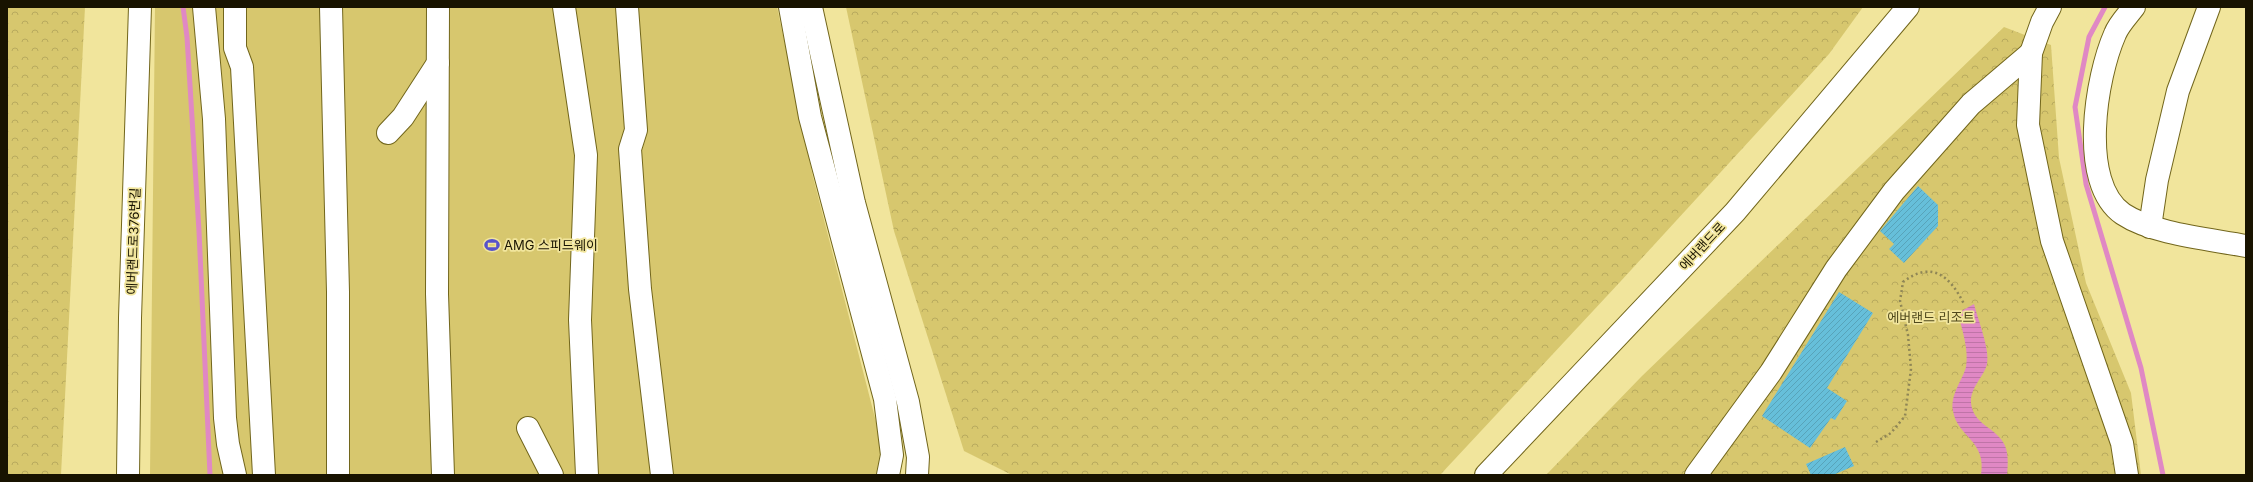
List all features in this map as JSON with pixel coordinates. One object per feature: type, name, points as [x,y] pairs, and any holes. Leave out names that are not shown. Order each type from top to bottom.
[{"type":"street","name":"에버랜드로376번길","points":[[128,475],[130,310],[140,7]]},
{"type":"street","points":[[204,7],[214,119],[225,418],[228,444],[235,475]]},
{"type":"street","points":[[235,7],[235,48],[242,67],[264,475]]},
{"type":"street","points":[[331,7],[338,284],[338,475]]},
{"type":"street","points":[[438,7],[437,294],[443,475]]},
{"type":"street","points":[[564,7],[586,155],[580,320],[587,475]]},
{"type":"street","points":[[627,7],[636,130],[630,149],[640,289],[662,475]]},
{"type":"street","points":[[790,7],[810,117],[885,400],[892,455],[888,475]]},
{"type":"street","points":[[810,7],[854,203],[908,402],[918,457],[916,475]]},
{"type":"street","name":"에버랜드로","points":[[1486,475],[1735,212],[1908,7]]},
{"type":"street","points":[[2050,7],[2042,22],[2031,53],[2028,125],[2052,241],[2122,443],[2127,475]]},
{"type":"street","points":[[2134,7],[2115,32],[2103,66],[2096,117],[2096,150],[2102,183],[2111,204],[2124,214],[2150,227],[2246,246]]},
{"type":"street","points":[[2150,227],[2157,180],[2178,91],[2209,7]]},
{"type":"street","points":[[1696,475],[1772,372],[1836,269],[1894,191],[1970,104],[2031,53]]},
{"type":"street","points":[[388,133],[403,117],[438,63]]},
{"type":"street","points":[[214,119],[244,116]]},
{"type":"street","points":[[528,428],[552,475]]},
{"type":"path","points":[[1876,442],[1891,433],[1905,416],[1911,369],[1908,335],[1900,301],[1903,282],[1915,273],[1934,272],[1948,279],[1964,304]]},
{"type":"green space","points":[[7,7],[85,7],[61,475],[7,475]]},
{"type":"green space","name":"AMG 스피드웨이","points":[[155,7],[777,7],[813,177],[883,449],[878,475],[150,475]]},
{"type":"green space","points":[[846,7],[1863,7],[1829,54],[1620,282],[1440,475],[1012,475],[964,451],[894,231]]},
{"type":"green space","name":"에버랜드 리조트","points":[[2004,27],[2051,45],[2059,158],[2086,283],[2131,393],[2141,475],[1546,475],[1642,376]]},
{"type":"shaded area","points":[[1974,304],[1987,351],[1987,364],[1975,387],[1971,397],[1971,403],[1976,416],[1999,437],[2005,446],[2008,458],[2007,475],[1981,475],[1982,463],[1980,454],[1976,446],[1960,427],[1953,411],[1953,399],[1966,367],[1967,360],[1965,340],[1958,313]]},
{"type":"building","points":[[1918,186],[1938,205],[1938,226],[1904,263],[1889,249],[1894,244],[1880,231]]},
{"type":"building","points":[[1839,292],[1873,313],[1827,388],[1847,401],[1835,420],[1831,418],[1810,448],[1762,416]]},
{"type":"building","points":[[1845,447],[1854,466],[1833,475],[1811,475],[1806,464]]},
{"type":"waterway","points":[[183,7],[187,37],[199,231],[210,475]]},
{"type":"waterway","points":[[2105,7],[2089,37],[2075,107],[2086,184],[2141,368],[2163,475]]},
{"type":"place","name":"AMG 스피드웨이","points":[[492,245]]}]
